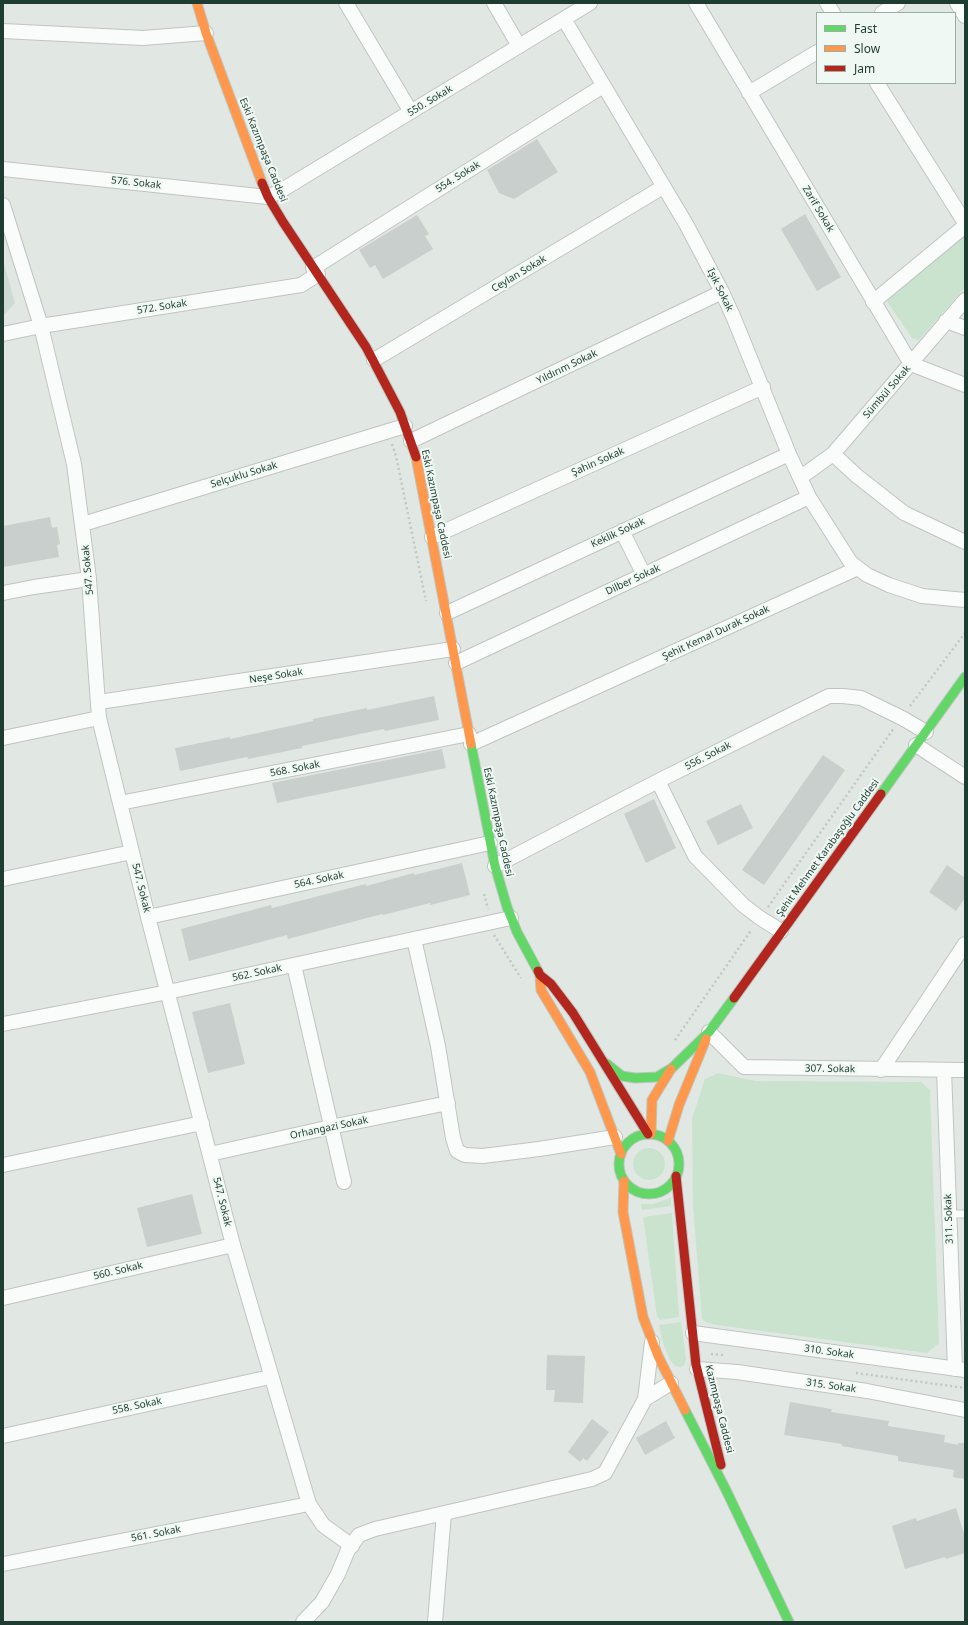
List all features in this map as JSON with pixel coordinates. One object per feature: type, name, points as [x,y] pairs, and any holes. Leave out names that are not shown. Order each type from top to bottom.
[{"type":"main road","name":"Eski Kazımpaşa Caddesi","points":[[197,3],[206,33],[245,140],[268,197],[374,360],[397,406],[411,441],[421,478],[495,866],[511,918],[540,975],[541,990],[590,1072],[621,1154]]},
{"type":"main road","name":"Şehit Mehmet Karabaşoğlu Caddesi","points":[[672,1068],[709,1032],[965,677]]},
{"type":"main road","name":"Eski Kazımpaşa Caddesi","points":[[540,975],[551,984],[573,1013],[649,1134]]},
{"type":"main road","name":"Şehit Mehmet Karabaşoğlu Caddesi","points":[[668,1141],[679,1105],[709,1032]]},
{"type":"main road","points":[[602,1059],[622,1076],[635,1078],[657,1077],[672,1068]]},
{"type":"main road","points":[[649,1134],[652,1100],[672,1068]]},
{"type":"main road","points":[[649,1134],[660,1136],[668,1141],[674,1148],[678,1157],[678,1167],[676,1176],[666,1188],[651,1193],[636,1191],[624,1181],[620,1172],[619,1163],[625,1146],[639,1135],[649,1134]]},
{"type":"main road","name":"Kazımpaşa Caddesi","points":[[676,1176],[693,1333],[694,1371],[725,1481],[726,1490]]},
{"type":"main road","name":"Kazımpaşa Caddesi","points":[[624,1181],[623,1212],[643,1317],[658,1356],[675,1381],[789,1622]]},
{"type":"street","points":[[346,3],[411,112]]},
{"type":"street","points":[[494,3],[519,46]]},
{"type":"street","name":"550. Sokak","points":[[268,197],[280,192],[590,3]]},
{"type":"street","name":"Zarif Sokak","points":[[696,3],[911,364]]},
{"type":"street","points":[[827,3],[832,12]]},
{"type":"street","points":[[884,12],[898,3]]},
{"type":"street","points":[[957,3],[965,16]]},
{"type":"street","name":"Işık Sokak","points":[[564,19],[686,224],[722,292],[763,387],[789,454],[810,497],[851,563],[858,568]]},
{"type":"street","points":[[3,31],[143,38],[206,33]]},
{"type":"street","points":[[749,93],[816,53]]},
{"type":"street","points":[[873,302],[965,224],[878,84]]},
{"type":"street","name":"554. Sokak","points":[[316,271],[603,86]]},
{"type":"street","name":"576. Sokak","points":[[3,169],[268,197]]},
{"type":"street","name":"Ceylan Sokak","points":[[374,360],[663,187]]},
{"type":"street","name":"547. Sokak","points":[[3,205],[40,326],[74,464],[90,579],[100,718],[148,917],[233,1245],[308,1504],[323,1525],[352,1546]]},
{"type":"street","name":"572. Sokak","points":[[3,334],[40,326],[301,285],[316,271]]},
{"type":"street","name":"Yıldırım Sokak","points":[[411,441],[722,292]]},
{"type":"street","name":"Sümbül Sokak","points":[[801,477],[833,454],[965,300]]},
{"type":"street","points":[[946,321],[965,328]]},
{"type":"street","points":[[911,364],[965,385]]},
{"type":"street","name":"Şahin Sokak","points":[[432,537],[763,387]]},
{"type":"street","name":"Selçuklu Sokak","points":[[83,524],[405,426]]},
{"type":"street","name":"Keklik Sokak","points":[[447,612],[789,454]]},
{"type":"street","points":[[833,454],[857,476],[904,513],[965,542]]},
{"type":"street","name":"Dilber Sokak","points":[[456,663],[810,497]]},
{"type":"street","points":[[622,531],[644,575]]},
{"type":"street","points":[[858,568],[867,575],[878,580],[922,596],[965,600]]},
{"type":"street","name":"Şehit Kemal Durak Sokak","points":[[470,739],[858,568]]},
{"type":"street","points":[[3,593],[90,579]]},
{"type":"street","name":"Neşe Sokak","points":[[99,702],[453,649]]},
{"type":"street","name":"556. Sokak","points":[[495,866],[829,696],[861,698],[902,718],[926,732]]},
{"type":"street","points":[[3,738],[100,718]]},
{"type":"street","name":"568. Sokak","points":[[120,803],[470,739]]},
{"type":"street","points":[[916,745],[965,777]]},
{"type":"street","points":[[658,782],[695,856],[743,905],[781,931]]},
{"type":"street","name":"564. Sokak","points":[[148,917],[490,843]]},
{"type":"street","points":[[3,880],[132,852]]},
{"type":"street","name":"562. Sokak","points":[[3,1024],[168,992],[511,918]]},
{"type":"street","points":[[414,939],[438,1046],[453,1138],[457,1150],[465,1155],[483,1156],[615,1137]]},
{"type":"street","points":[[881,1070],[965,944]]},
{"type":"street","points":[[294,964],[344,1182]]},
{"type":"street","name":"307. Sokak","points":[[709,1032],[744,1067],[965,1070]]},
{"type":"street","name":"311. Sokak","points":[[944,1070],[949,1214],[960,1369]]},
{"type":"street","name":"Orhangazi Sokak","points":[[210,1154],[448,1103]]},
{"type":"street","points":[[3,1165],[202,1123]]},
{"type":"street","name":"560. Sokak","points":[[3,1298],[233,1245]]},
{"type":"street","name":"310. Sokak","points":[[693,1333],[960,1369]]},
{"type":"street","points":[[303,1622],[322,1602],[352,1546],[359,1536],[375,1529],[592,1479],[605,1473],[645,1399],[652,1341]]},
{"type":"street","name":"315. Sokak","points":[[694,1371],[737,1372],[868,1391],[965,1410]]},
{"type":"street","name":"558. Sokak","points":[[3,1436],[270,1377]]},
{"type":"street","points":[[645,1399],[675,1381]]},
{"type":"street","name":"561. Sokak","points":[[3,1564],[308,1504]]},
{"type":"street","points":[[435,1622],[444,1513]]},
{"type":"lane","points":[[949,1214],[965,1214]]},
{"type":"path","points":[[388,431],[396,456],[426,605]]},
{"type":"path","points":[[673,1044],[760,918],[902,718],[965,633]]},
{"type":"path","points":[[483,888],[495,937],[524,982]]},
{"type":"shaded area","points":[[3,260],[15,303],[5,314],[3,314]]},
{"type":"green space","points":[[965,233],[965,287],[919,340],[912,338],[888,303],[887,297]]},
{"type":"green space","points":[[718,1073],[756,1081],[921,1082],[930,1090],[939,1343],[927,1353],[717,1325],[708,1323],[702,1319],[693,1205],[692,1119],[705,1079]]},
{"type":"green space","points":[[646,1148],[652,1148],[661,1152],[665,1164],[661,1176],[652,1180],[646,1180],[637,1176],[633,1167],[633,1161],[637,1152]]},
{"type":"green space","points":[[671,1198],[671,1206],[642,1210],[641,1204],[653,1204]]},
{"type":"green space","points":[[672,1213],[679,1317],[660,1320],[657,1316],[643,1217]]},
{"type":"green space","points":[[681,1322],[686,1359],[684,1365],[680,1367],[675,1366],[670,1360],[664,1346],[659,1325]]},
{"type":"building","points":[[537,139],[558,172],[514,199],[499,193],[487,170]]},
{"type":"building","points":[[805,214],[841,277],[817,291],[781,229]]},
{"type":"building","points":[[417,215],[429,234],[425,236],[433,249],[383,279],[375,265],[370,268],[359,250]]},
{"type":"building","points":[[50,517],[52,528],[57,527],[60,544],[57,545],[59,557],[3,567],[3,526]]},
{"type":"building","points":[[434,696],[439,720],[385,731],[384,729],[302,746],[302,748],[248,759],[247,757],[180,771],[175,748],[230,737],[230,739],[313,721],[313,719],[367,708],[367,710]]},
{"type":"building","points":[[442,749],[446,768],[277,803],[272,783]]},
{"type":"building","points":[[823,755],[845,770],[764,885],[742,870]]},
{"type":"building","points":[[654,799],[676,848],[646,863],[624,814]]},
{"type":"building","points":[[741,804],[753,828],[718,845],[706,821]]},
{"type":"building","points":[[462,863],[470,895],[430,905],[430,903],[382,914],[288,939],[287,935],[189,961],[181,929],[271,905],[272,908],[366,884],[366,886],[414,873],[414,875]]},
{"type":"building","points":[[947,865],[965,878],[965,898],[956,911],[929,892]]},
{"type":"building","points":[[230,1003],[245,1064],[208,1073],[192,1012]]},
{"type":"building","points":[[192,1194],[202,1234],[147,1247],[137,1208]]},
{"type":"building","points":[[547,1355],[585,1356],[583,1403],[554,1402],[555,1390],[546,1390]]},
{"type":"building","points":[[790,1402],[832,1409],[831,1412],[889,1421],[888,1426],[945,1435],[944,1442],[958,1445],[958,1443],[965,1443],[965,1479],[953,1477],[954,1470],[898,1461],[898,1456],[842,1446],[842,1444],[784,1435]]},
{"type":"building","points":[[592,1419],[609,1432],[587,1461],[583,1458],[580,1462],[568,1452]]},
{"type":"building","points":[[666,1421],[675,1438],[645,1455],[636,1438]]},
{"type":"building","points":[[956,1508],[965,1537],[965,1553],[946,1559],[945,1557],[905,1569],[892,1526],[916,1518],[917,1521]]},
{"type":"traffic: fast","points":[[881,794],[965,677]]},
{"type":"traffic: fast","points":[[471,744],[495,866],[507,907],[517,932],[538,971]]},
{"type":"traffic: fast","points":[[607,1064],[622,1076],[635,1078],[657,1077],[672,1068],[709,1032],[734,998]]},
{"type":"traffic: fast","points":[[649,1134],[665,1139],[670,1143],[674,1148],[679,1164],[674,1180],[670,1185],[665,1189],[649,1194],[633,1189],[628,1185],[624,1180],[619,1164],[624,1148],[628,1143],[633,1139],[649,1134]]},
{"type":"traffic: fast","points":[[685,1410],[726,1490],[789,1622]]},
{"type":"traffic: slow","points":[[197,3],[206,33],[262,183]]},
{"type":"traffic: slow","points":[[416,457],[471,744]]},
{"type":"traffic: slow","points":[[540,976],[541,990],[590,1072],[621,1154]]},
{"type":"traffic: slow","points":[[668,1141],[679,1105],[706,1039]]},
{"type":"traffic: slow","points":[[651,1134],[652,1100],[671,1069]]},
{"type":"traffic: slow","points":[[624,1181],[623,1212],[643,1317],[658,1356],[685,1410]]},
{"type":"traffic: jam","points":[[262,183],[268,197],[283,222],[366,347],[400,412],[416,457]]},
{"type":"traffic: jam","points":[[734,998],[881,794]]},
{"type":"traffic: jam","points":[[538,971],[540,975],[551,984],[573,1013],[648,1134]]},
{"type":"traffic: jam","points":[[676,1176],[696,1365],[721,1465]]}]
